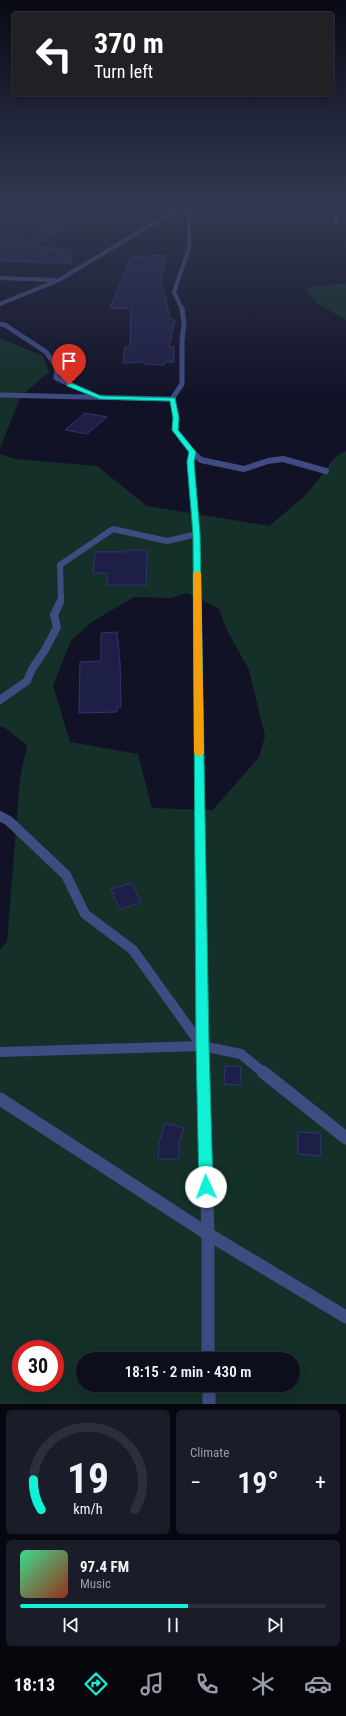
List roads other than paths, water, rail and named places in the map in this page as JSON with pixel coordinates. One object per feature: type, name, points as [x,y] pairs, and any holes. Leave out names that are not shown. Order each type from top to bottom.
[{"type":"street","points":[[0,304],[59,280],[73,272]]},
{"type":"street","points":[[181,272],[174,292],[182,309],[184,323],[182,342],[182,384],[172,400],[176,418],[175,430],[192,452],[201,460],[244,469],[268,461],[283,459],[326,471]]},
{"type":"street","points":[[0,278],[59,280]]},
{"type":"street","points":[[0,324],[5,324],[46,352],[56,367],[56,378],[69,385],[100,397]]},
{"type":"street","points":[[0,395],[172,400]]},
{"type":"street","points":[[192,452],[191,462],[197,534],[202,1046],[208,1234],[208,1352]]},
{"type":"street","points":[[0,700],[27,681],[58,627],[54,615],[61,599],[60,565],[113,530],[167,541],[197,534]]},
{"type":"street","points":[[0,816],[9,821],[66,875],[85,914],[133,950],[202,1046]]},
{"type":"street","points":[[0,1052],[202,1046],[241,1054],[264,1074],[346,1138]]},
{"type":"street","points":[[0,1099],[208,1234],[346,1317]]},
{"type":"street","points":[[209,1392],[209,1404]]}]
